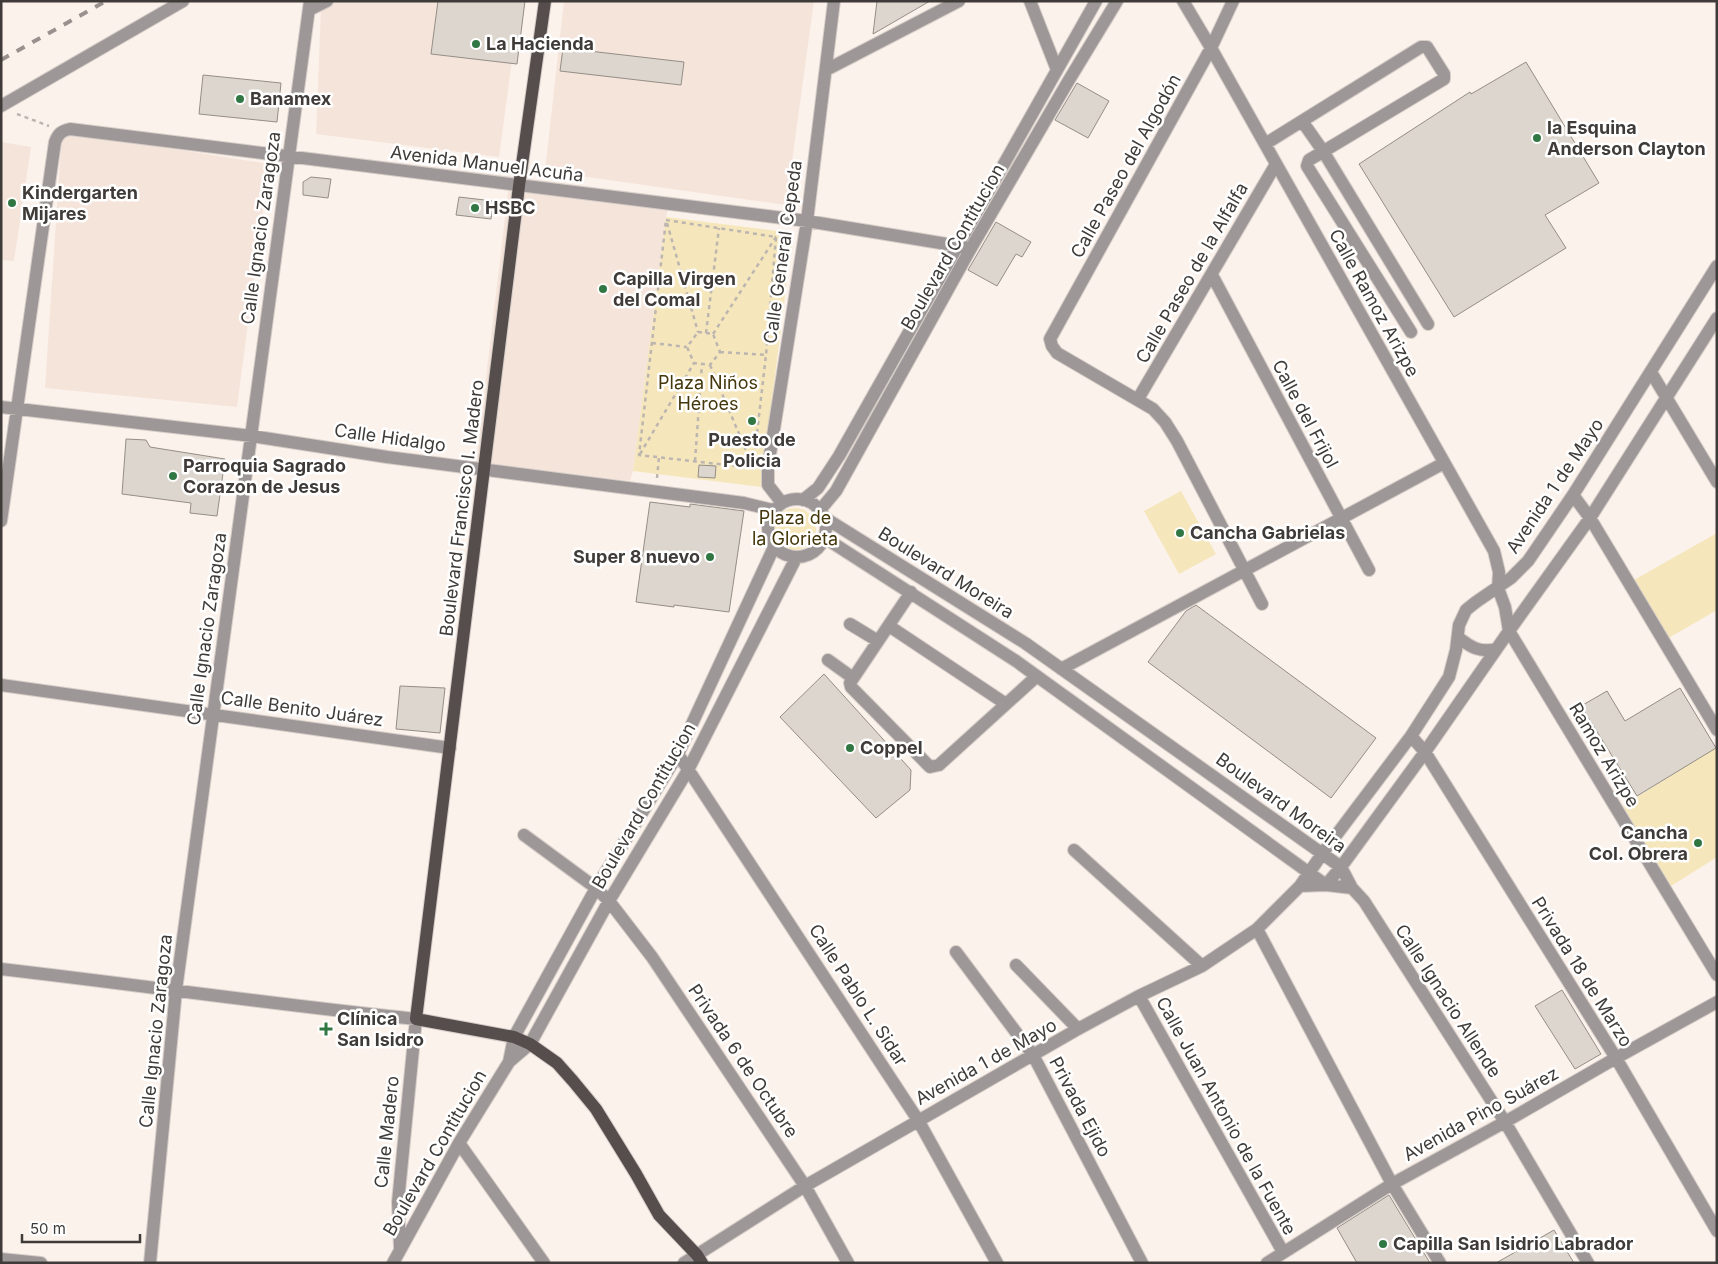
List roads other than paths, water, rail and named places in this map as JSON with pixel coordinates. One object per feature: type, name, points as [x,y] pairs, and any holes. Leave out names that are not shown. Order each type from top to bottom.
[{"type":"main road","name":"Boulevard Francisco I. Madero","points":[[416,1019],[519,186],[545,1]]},
{"type":"main road","points":[[416,1019],[514,1037],[530,1044],[557,1063],[596,1109],[659,1215],[700,1259]]},
{"type":"street","points":[[6,109],[183,1]]},
{"type":"street","points":[[309,6],[327,1]]},
{"type":"street","name":"Calle General Cepeda","points":[[777,507],[768,485],[768,467],[808,221],[834,1]]},
{"type":"street","points":[[826,70],[959,1]]},
{"type":"street","points":[[1030,1],[1057,70]]},
{"type":"street","name":"Boulevard Contitucion","points":[[803,500],[818,488],[828,474],[1096,1]]},
{"type":"street","name":"Boulevard Contitucion","points":[[822,514],[1068,80],[1117,1]]},
{"type":"street","name":"Calle Ramoz Arizpe","points":[[1183,1],[1212,48],[1494,551],[1499,572],[1498,588],[1505,608],[1509,631]]},
{"type":"street","name":"Calle Paseo del Algodón","points":[[1138,399],[1057,353],[1050,339],[1212,48],[1233,1]]},
{"type":"street","name":"Calle Ignacio Zaragoza","points":[[150,1263],[176,990],[309,6]]},
{"type":"street","points":[[1265,144],[1421,47],[1426,47],[1444,74],[1444,79],[1323,151],[1309,160],[1307,166],[1411,332]]},
{"type":"street","points":[[1302,120],[1323,151],[1428,324]]},
{"type":"street","name":"Avenida Manuel Acuña","points":[[17,410],[55,142],[62,131],[70,129],[808,221],[972,248]]},
{"type":"street","name":"Calle Paseo de la Alfalfa","points":[[1138,399],[1276,164]]},
{"type":"street","name":"Avenida 1 de Mayo","points":[[684,1263],[700,1259],[805,1186],[918,1120],[1078,1029],[1139,996],[1202,966],[1257,929],[1300,886],[1411,736],[1449,677],[1459,625],[1466,610],[1520,571],[1528,561],[1573,495],[1717,266]]},
{"type":"street","name":"Calle del Frijol","points":[[1212,275],[1369,570]]},
{"type":"street","points":[[1300,886],[1326,885],[1341,867],[1590,518],[1717,318]]},
{"type":"street","points":[[1651,372],[1717,482]]},
{"type":"street","points":[[1138,399],[1153,409],[1165,422],[1177,441],[1262,604]]},
{"type":"street","name":"Calle Hidalgo","points":[[1,408],[252,436],[484,469],[777,507]]},
{"type":"street","points":[[1,521],[17,410]]},
{"type":"street","points":[[1062,669],[1444,463]]},
{"type":"street","points":[[1573,495],[1590,518],[1717,730]]},
{"type":"street","points":[[792,499],[803,500],[813,504],[822,514],[826,528],[825,538],[813,552],[796,558],[784,555],[774,547],[769,539],[767,529],[769,519],[777,507],[792,499]]},
{"type":"street","name":"Boulevard Moreira","points":[[822,514],[1025,643],[1216,777],[1341,867],[1352,888]]},
{"type":"street","name":"Boulevard Moreira","points":[[825,538],[1016,661],[1326,885],[1352,888]]},
{"type":"street","name":"Boulevard Contitucion","points":[[509,1062],[514,1037],[596,888],[678,754],[774,547]]},
{"type":"street","name":"Boulevard Contitucion","points":[[393,1263],[459,1143],[509,1062],[530,1044],[608,901],[688,770],[796,558]]},
{"type":"street","points":[[911,592],[850,683],[851,687],[930,767],[939,765],[1037,676]]},
{"type":"street","points":[[850,624],[878,641]]},
{"type":"street","points":[[889,626],[1006,704]]},
{"type":"street","name":"Ramoz Arizpe","points":[[1509,631],[1717,975]]},
{"type":"street","points":[[1458,637],[1474,649],[1486,651],[1496,649]]},
{"type":"street","points":[[1016,661],[1025,643]]},
{"type":"street","points":[[828,660],[853,678]]},
{"type":"street","name":"Calle Benito Juárez","points":[[1,685],[450,748]]},
{"type":"street","name":"Privada 18 de Marzo","points":[[1411,736],[1424,752],[1616,1058],[1717,1230]]},
{"type":"street","points":[[1155,761],[1167,743]]},
{"type":"street","name":"Calle Pablo L. Sidar","points":[[678,754],[918,1120],[997,1263]]},
{"type":"street","points":[[1204,797],[1216,777]]},
{"type":"street","points":[[524,835],[596,888]]},
{"type":"street","points":[[1074,850],[1202,966]]},
{"type":"street","name":"Privada 6 de Octubre","points":[[596,888],[652,957],[805,1186],[848,1263]]},
{"type":"street","name":"Calle Ignacio Allende","points":[[1352,888],[1364,901],[1505,1122],[1588,1263]]},
{"type":"street","points":[[1257,929],[1392,1184],[1440,1263]]},
{"type":"street","name":"Privada Ejido","points":[[956,952],[1033,1055],[1142,1263]]},
{"type":"street","points":[[1016,965],[1078,1029]]},
{"type":"street","points":[[1,969],[317,1009],[416,1019]]},
{"type":"street","name":"Calle Juan Antonio de la Fuente","points":[[1139,996],[1283,1252]]},
{"type":"street","name":"Avenida Pino Suárez","points":[[1267,1263],[1392,1184],[1717,1002]]},
{"type":"street","name":"Calle Madero","points":[[400,1248],[398,1202],[416,1019]]},
{"type":"street","points":[[459,1143],[544,1263]]},
{"type":"street","points":[[1,1259],[41,1263]]},
{"type":"railway","points":[[1,60],[106,1]]},
{"type":"place","name":"La Hacienda","points":[[476,44]]},
{"type":"place","name":"Banamex","points":[[240,99]]},
{"type":"place","name":"la Esquina Anderson Clayton","points":[[1537,138]]},
{"type":"place","name":"Kindergarten Mijares","points":[[12,203]]},
{"type":"place","name":"HSBC","points":[[475,208]]},
{"type":"place","name":"Capilla Virgen del Comal","points":[[603,289]]},
{"type":"place","name":"Puesto de Policia","points":[[752,421]]},
{"type":"place","name":"Parroquia Sagrado Corazon de Jesus","points":[[173,476]]},
{"type":"place","name":"Cancha Gabrielas","points":[[1180,533]]},
{"type":"place","name":"Super 8 nuevo","points":[[710,557]]},
{"type":"place","name":"Coppel","points":[[850,748]]},
{"type":"place","name":"Cancha Col. Obrera","points":[[1698,843]]},
{"type":"place","name":"Clínica San Isidro","points":[[326,1029]]},
{"type":"place","name":"Capilla San Isidrio Labrador","points":[[1383,1244]]},
{"type":"park label","name":"Plaza Niños Héroes","points":[[708,393]]},
{"type":"park label","name":"Plaza de la Glorieta","points":[[795,528]]}]
